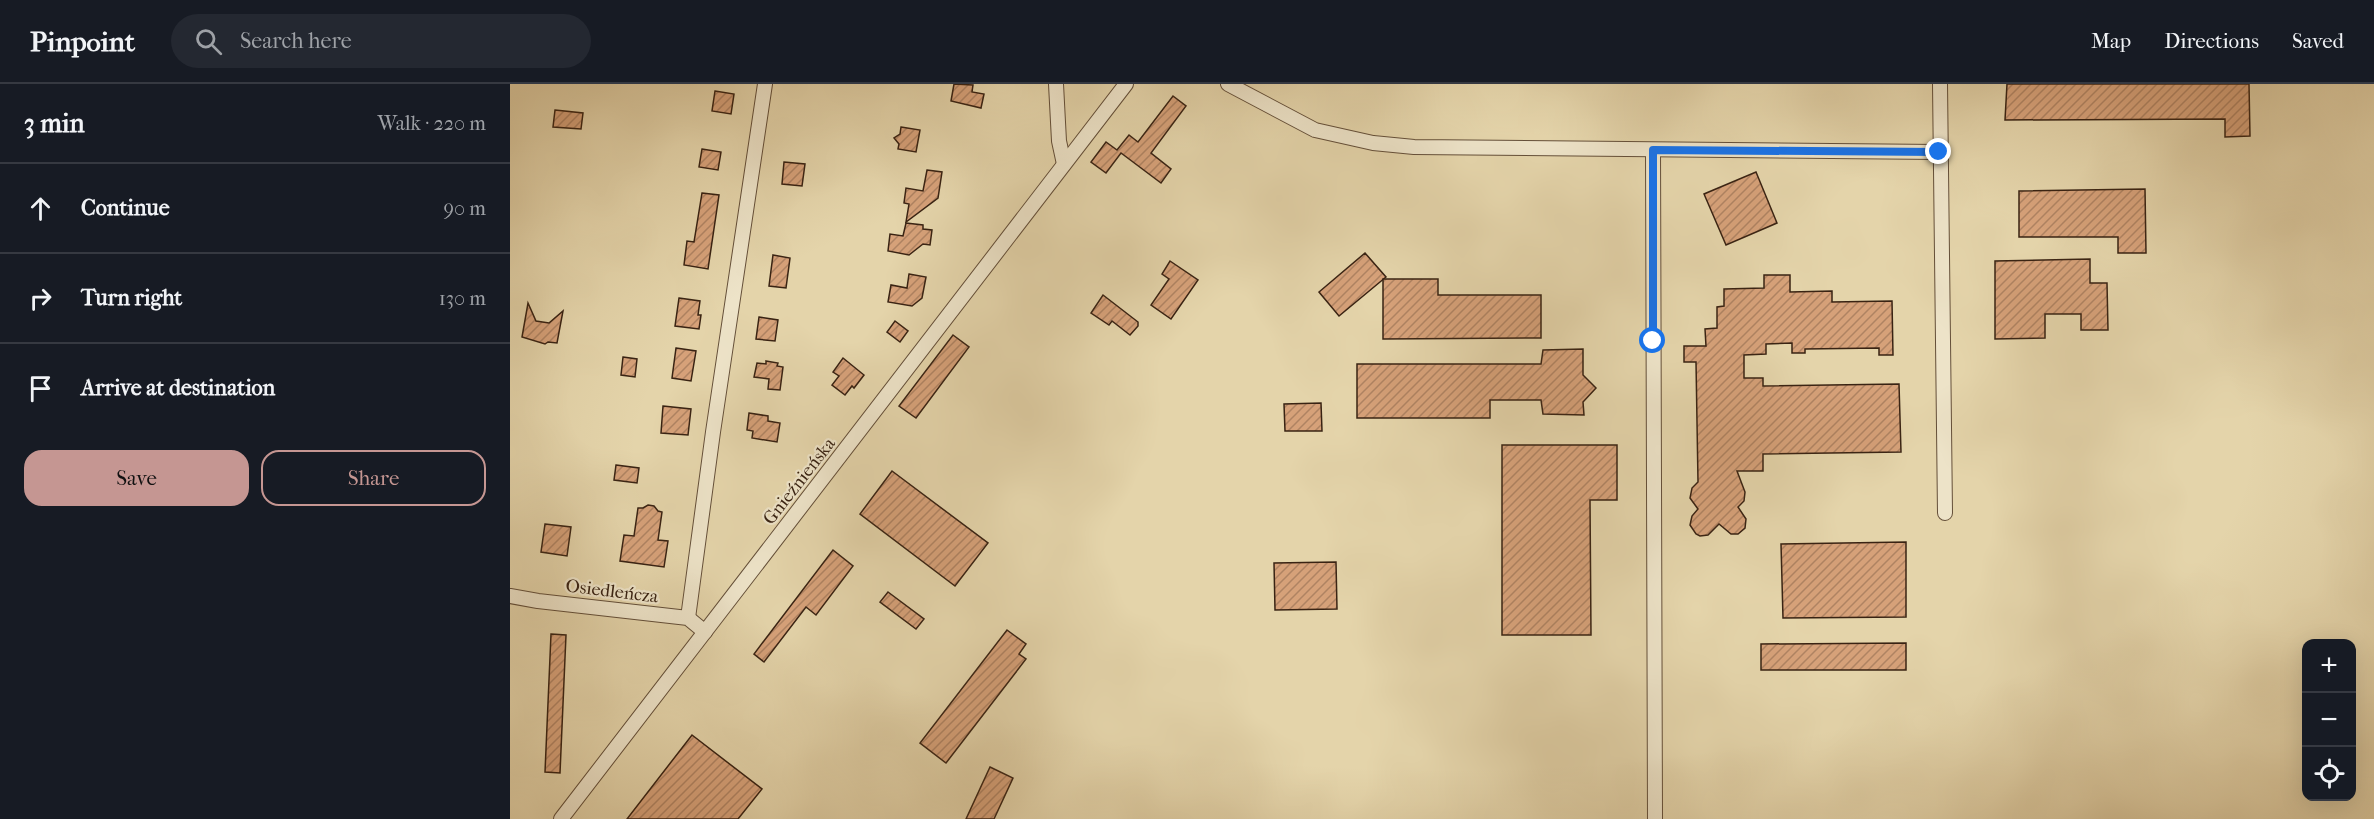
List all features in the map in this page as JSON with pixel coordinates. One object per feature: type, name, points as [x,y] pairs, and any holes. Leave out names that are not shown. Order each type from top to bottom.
[{"type":"street","points":[[705,632],[688,618],[711,444],[765,84]]},
{"type":"street","points":[[1056,84],[1059,141],[1064,164]]},
{"type":"street","name":"Gnieźnieńska","points":[[561,819],[1126,84]]},
{"type":"street","points":[[1228,84],[1315,130],[1373,143],[1414,147],[1939,152]]},
{"type":"street","points":[[1940,84],[1945,513]]},
{"type":"street","points":[[1653,150],[1655,819]]},
{"type":"street","name":"Osiedleńcza","points":[[510,596],[688,618]]},
{"type":"building","points":[[954,84],[973,85],[972,92],[984,94],[981,108],[951,101]]},
{"type":"building","points":[[2007,84],[2249,84],[2250,136],[2225,137],[2225,119],[2005,120]]},
{"type":"building","points":[[715,91],[734,94],[731,114],[712,111]]},
{"type":"building","points":[[1173,96],[1186,106],[1151,153],[1171,169],[1161,183],[1121,153],[1106,173],[1091,162],[1106,142],[1117,150],[1129,135],[1138,142]]},
{"type":"building","points":[[555,110],[583,113],[581,129],[553,127]]},
{"type":"building","points":[[901,127],[920,130],[916,152],[898,149],[899,144],[894,138],[900,134]]},
{"type":"building","points":[[702,149],[721,152],[718,170],[699,167]]},
{"type":"building","points":[[784,162],[805,164],[802,186],[782,184]]},
{"type":"building","points":[[927,170],[942,172],[938,198],[906,222],[909,204],[904,203],[906,188],[923,191]]},
{"type":"building","points":[[1756,172],[1777,223],[1726,245],[1704,194]]},
{"type":"building","points":[[2145,189],[2146,253],[2118,253],[2118,237],[2019,237],[2019,191]]},
{"type":"building","points":[[702,193],[719,195],[708,269],[684,265],[687,241],[694,242]]},
{"type":"building","points":[[906,223],[923,225],[923,229],[932,230],[930,245],[923,244],[909,255],[888,251],[890,234],[903,236]]},
{"type":"building","points":[[1365,253],[1386,277],[1339,316],[1319,292]]},
{"type":"building","points":[[773,255],[790,258],[786,288],[769,286]]},
{"type":"building","points":[[2090,259],[2090,283],[2107,283],[2108,330],[2081,330],[2081,314],[2045,314],[2045,338],[1995,339],[1995,261]]},
{"type":"building","points":[[1170,261],[1198,280],[1171,319],[1151,305],[1169,279],[1162,274]]},
{"type":"building","points":[[909,274],[926,277],[922,298],[912,306],[888,302],[891,285],[907,288]]},
{"type":"building","points":[[1764,275],[1790,275],[1790,292],[1832,291],[1832,302],[1892,301],[1893,355],[1879,355],[1879,348],[1805,349],[1805,353],[1792,353],[1792,343],[1766,344],[1766,354],[1744,355],[1744,378],[1763,378],[1763,386],[1899,384],[1901,452],[1763,454],[1763,471],[1737,471],[1745,492],[1744,501],[1738,507],[1746,519],[1745,528],[1738,534],[1731,534],[1719,524],[1708,535],[1700,536],[1690,525],[1692,516],[1698,509],[1690,498],[1692,488],[1698,482],[1696,362],[1684,362],[1684,346],[1706,346],[1705,329],[1717,328],[1717,307],[1724,306],[1724,289],[1764,288]]},
{"type":"building","points":[[1383,279],[1438,279],[1438,295],[1541,295],[1541,338],[1383,339]]},
{"type":"building","points":[[1103,295],[1138,322],[1138,326],[1130,335],[1112,321],[1109,325],[1091,313]]},
{"type":"building","points":[[679,298],[700,301],[699,329],[675,326]]},
{"type":"building","points":[[528,303],[536,321],[549,323],[563,311],[557,343],[545,344],[522,337]]},
{"type":"building","points":[[759,317],[778,320],[775,341],[756,339]]},
{"type":"building","points":[[895,321],[908,331],[900,342],[887,332]]},
{"type":"building","points":[[953,335],[969,347],[916,418],[899,406]]},
{"type":"building","points":[[676,348],[696,351],[691,381],[672,378]]},
{"type":"building","points":[[1583,349],[1583,375],[1596,388],[1583,402],[1584,415],[1543,414],[1541,400],[1490,400],[1490,418],[1357,418],[1357,364],[1541,364],[1543,350]]},
{"type":"building","points":[[623,357],[637,359],[635,377],[621,375]]},
{"type":"building","points":[[843,358],[864,375],[845,395],[832,385],[839,376],[833,372]]},
{"type":"building","points":[[766,361],[778,363],[777,366],[783,367],[780,390],[768,389],[769,379],[754,377],[757,363],[766,364]]},
{"type":"building","points":[[1321,403],[1322,431],[1285,431],[1284,404]]},
{"type":"building","points":[[663,406],[691,409],[688,435],[661,433]]},
{"type":"building","points":[[749,413],[768,416],[768,421],[780,423],[777,442],[752,438],[753,431],[747,430]]},
{"type":"building","points":[[1502,445],[1617,445],[1617,500],[1590,500],[1591,635],[1502,635]]},
{"type":"building","points":[[616,465],[639,468],[637,483],[614,480]]},
{"type":"building","points":[[892,471],[988,543],[955,586],[860,514]]},
{"type":"building","points":[[648,505],[662,512],[658,540],[668,541],[664,567],[620,561],[624,535],[634,536],[638,508]]},
{"type":"building","points":[[545,524],[571,527],[567,556],[541,552]]},
{"type":"building","points":[[1906,542],[1906,617],[1783,618],[1781,544]]},
{"type":"building","points":[[833,550],[853,566],[816,615],[806,607],[764,662],[754,654]]},
{"type":"building","points":[[1336,562],[1337,609],[1275,610],[1274,563]]},
{"type":"building","points":[[888,592],[924,619],[916,629],[880,602]]},
{"type":"building","points":[[1007,630],[1026,644],[1019,654],[1026,659],[946,763],[920,743]]},
{"type":"building","points":[[551,634],[566,635],[560,773],[545,772]]},
{"type":"building","points":[[1906,643],[1906,670],[1761,670],[1761,644]]},
{"type":"building","points":[[692,735],[762,789],[738,819],[627,819]]},
{"type":"building","points":[[990,767],[1013,778],[994,819],[966,819]]},
{"type":"route","points":[[1653,341],[1653,150],[1939,152]]}]
